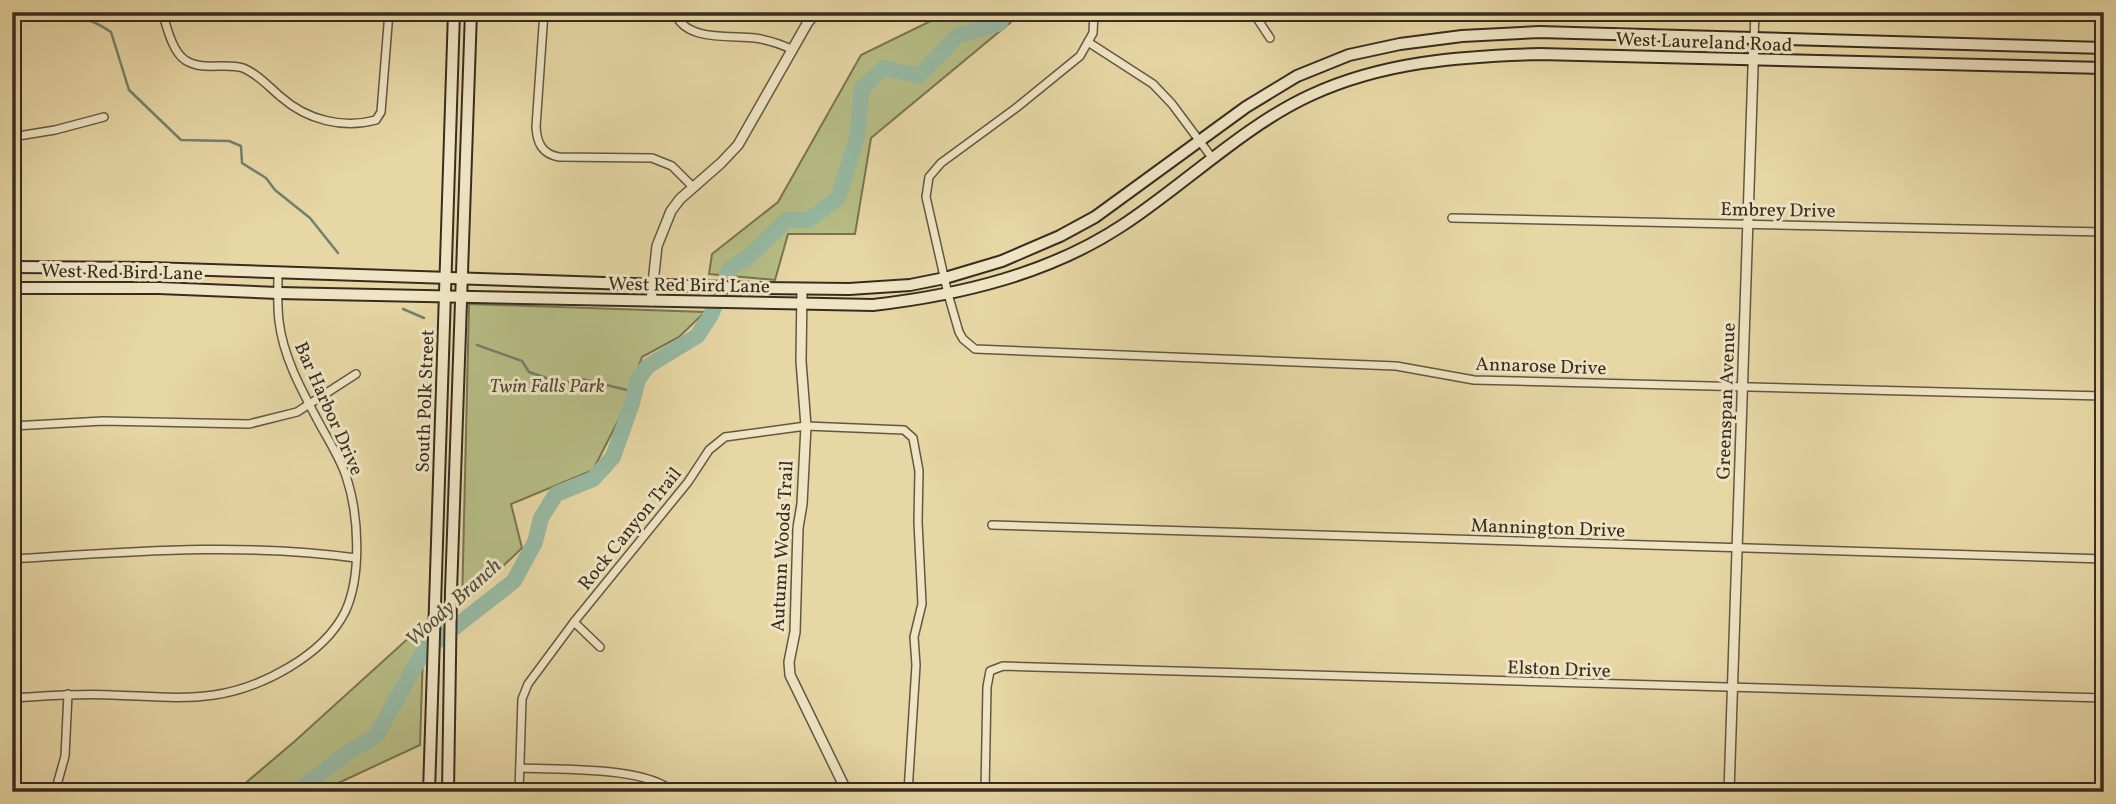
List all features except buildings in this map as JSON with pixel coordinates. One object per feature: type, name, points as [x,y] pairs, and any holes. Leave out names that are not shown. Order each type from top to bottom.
[{"type":"main road","name":"South Polk Street","points":[[429,792],[454,12]]},
{"type":"main road","name":"South Polk Street","points":[[448,792],[451,591],[471,12]]},
{"type":"main road","name":"West Laureland Road","points":[[1297,76],[1349,55],[1400,44],[1462,36],[1539,32],[2104,48]]},
{"type":"main road","points":[[1539,32],[1539,54]]},
{"type":"main road","name":"West Laureland Road","points":[[1309,95],[1381,69],[1462,58],[1539,54],[2104,68]]},
{"type":"main road","name":"West Red Bird Lane","points":[[12,267],[56,266],[802,289],[876,288],[945,278],[1010,258],[1094,218],[1246,107],[1297,76]]},
{"type":"main road","points":[[1297,76],[1309,95]]},
{"type":"main road","name":"West Red Bird Lane","points":[[12,288],[159,288],[278,293],[873,305],[948,294],[1065,258],[1123,225],[1263,123],[1309,95]]},
{"type":"street","points":[[162,12],[174,46],[186,60],[209,68],[233,66],[248,71],[293,108],[307,116],[335,122],[365,123],[376,120],[381,112],[389,12]]},
{"type":"street","points":[[544,12],[536,127],[540,147],[551,156],[559,157],[653,158],[672,166],[693,187]]},
{"type":"street","points":[[675,12],[678,21],[685,27],[699,32],[762,39],[793,50]]},
{"type":"street","points":[[651,301],[657,246],[676,204],[738,145],[808,22],[817,12]]},
{"type":"street","points":[[1094,12],[1093,33],[1088,42],[1153,84],[1213,159]]},
{"type":"street","points":[[1253,12],[1270,38]]},
{"type":"street","name":"Greenspan Avenue","points":[[1729,792],[1755,12]]},
{"type":"street","name":"Annarose Drive","points":[[1088,42],[1076,60],[940,163],[932,173],[926,197],[948,294],[958,332],[975,349],[1396,366],[1474,380],[2104,396]]},
{"type":"street","points":[[12,137],[55,130],[104,117]]},
{"type":"street","name":"Embrey Drive","points":[[1452,218],[2104,232]]},
{"type":"street","name":"Bar Harbor Drive","points":[[12,698],[68,694],[211,696],[233,692],[264,681],[308,653],[337,625],[352,593],[356,558],[355,513],[345,475],[287,357],[278,321],[278,273]]},
{"type":"street","name":"Autumn Woods Trail","points":[[802,289],[801,361],[806,426],[802,504],[798,528],[795,632],[789,662],[790,675],[847,792]]},
{"type":"street","points":[[12,426],[103,421],[249,424],[284,416],[309,404],[356,374]]},
{"type":"street","name":"Rock Canyon Trail","points":[[520,792],[524,692],[536,671],[574,622],[688,482],[717,442],[725,437],[806,426],[904,430],[913,438],[919,471],[918,522],[922,604],[914,637],[916,665],[908,792]]},
{"type":"street","name":"Mannington Drive","points":[[992,525],[2104,559]]},
{"type":"street","points":[[12,559],[213,551],[356,558]]},
{"type":"street","points":[[574,622],[600,647]]},
{"type":"street","name":"Elston Drive","points":[[985,792],[988,677],[995,667],[2104,698]]},
{"type":"street","points":[[55,792],[65,756],[68,694]]},
{"type":"street","points":[[520,768],[628,774],[659,782],[674,792]]},
{"type":"green space","points":[[949,12],[1023,12],[871,138],[855,234],[788,234],[775,280],[709,274],[712,254],[778,202],[861,55]]},
{"type":"green space","name":"Twin Falls Park","points":[[469,304],[705,312],[679,337],[642,357],[623,411],[593,470],[511,504],[522,548],[462,605]]},
{"type":"green space","points":[[424,624],[420,745],[319,792],[235,792],[295,741]]},
{"type":"waterway","points":[[34,12],[84,19],[111,32],[129,90],[181,140],[229,141],[241,146],[242,163],[266,178],[275,190],[310,218],[338,253]]},
{"type":"waterway","name":"Woody Branch","points":[[297,792],[348,752],[376,736],[423,652],[514,581],[535,542],[541,518],[556,494],[593,479],[613,457],[638,379],[648,366],[697,336],[711,315],[730,268],[746,259],[787,220],[809,220],[838,198],[857,137],[862,88],[884,68],[919,76],[957,36],[1000,23],[1004,12]]},
{"type":"waterway","points":[[403,309],[424,318]]},
{"type":"waterway","points":[[477,345],[522,361],[529,372],[561,383],[582,379],[635,392]]}]
